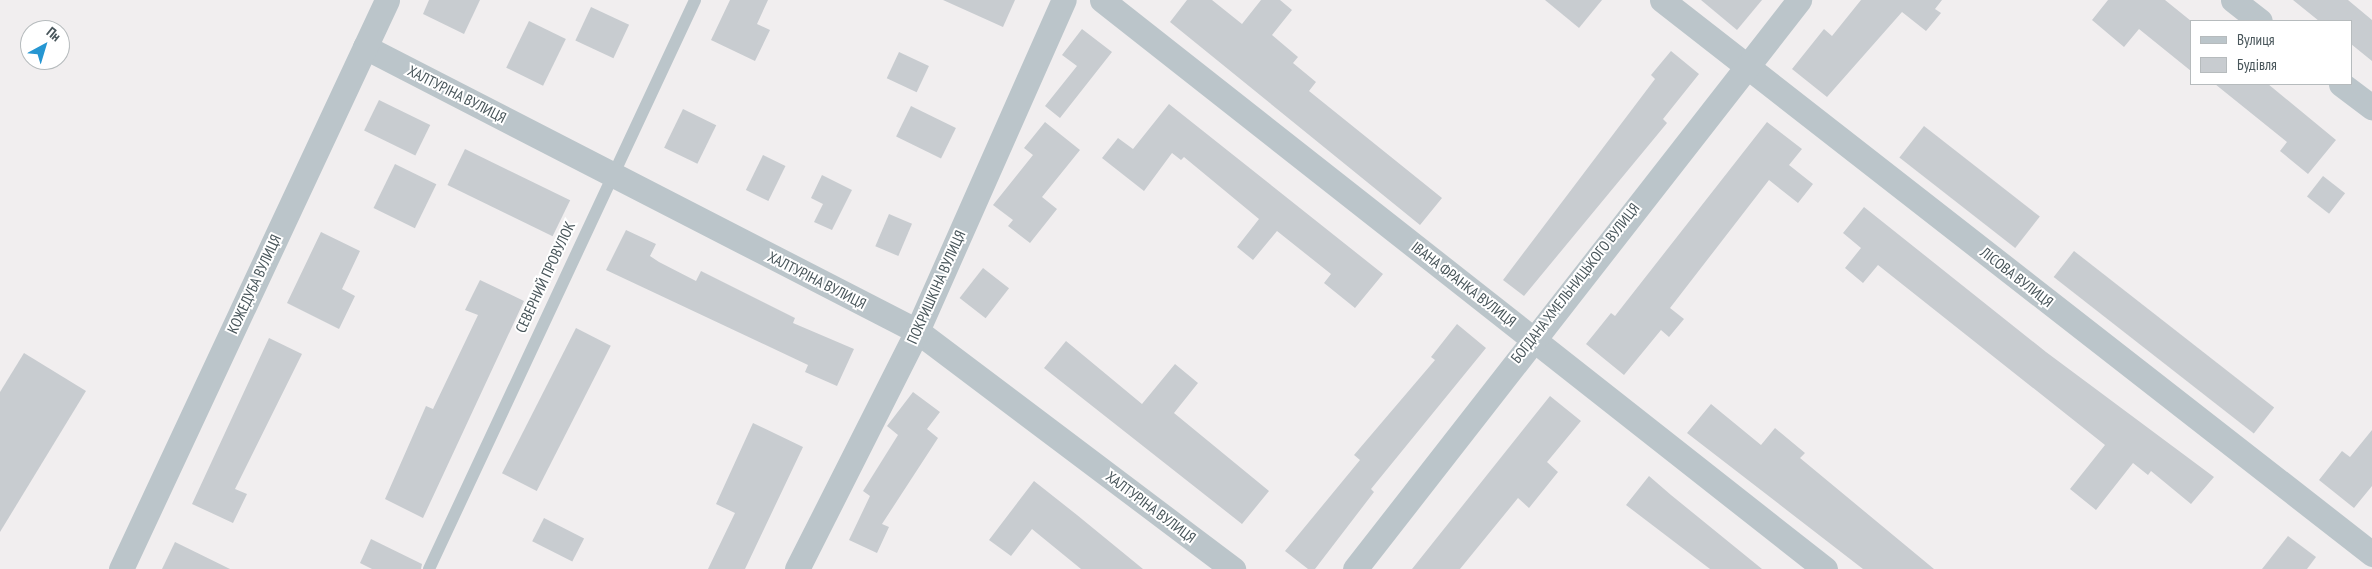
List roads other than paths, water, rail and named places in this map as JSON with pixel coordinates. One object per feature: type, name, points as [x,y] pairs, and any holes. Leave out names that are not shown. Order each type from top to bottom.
[{"type":"street","name":"КОЖЕДУБА ВУЛИЦЯ","points":[[121,569],[387,0]]},
{"type":"street","name":"ПОКРИШКІНА ВУЛИЦЯ","points":[[797,569],[917,332],[1064,0]]},
{"type":"street","name":"ІВАНА ФРАНКА ВУЛИЦЯ","points":[[1102,0],[1825,569]]},
{"type":"street","name":"ЛІСОВА ВУЛИЦЯ","points":[[1662,0],[2372,554]]},
{"type":"street","name":"БОГДАНА ХМЕЛЬНИЦЬКОГО ВУЛИЦЯ","points":[[1355,569],[1532,337],[1799,0]]},
{"type":"street","points":[[2233,0],[2259,20]]},
{"type":"street","name":"ХАЛТУРІНА ВУЛИЦЯ","points":[[365,47],[917,332],[1234,569]]},
{"type":"street","points":[[2342,85],[2372,108]]},
{"type":"lane","name":"СЕВЕРНИЙ ПРОВУЛОК","points":[[429,569],[610,173],[695,0]]}]
